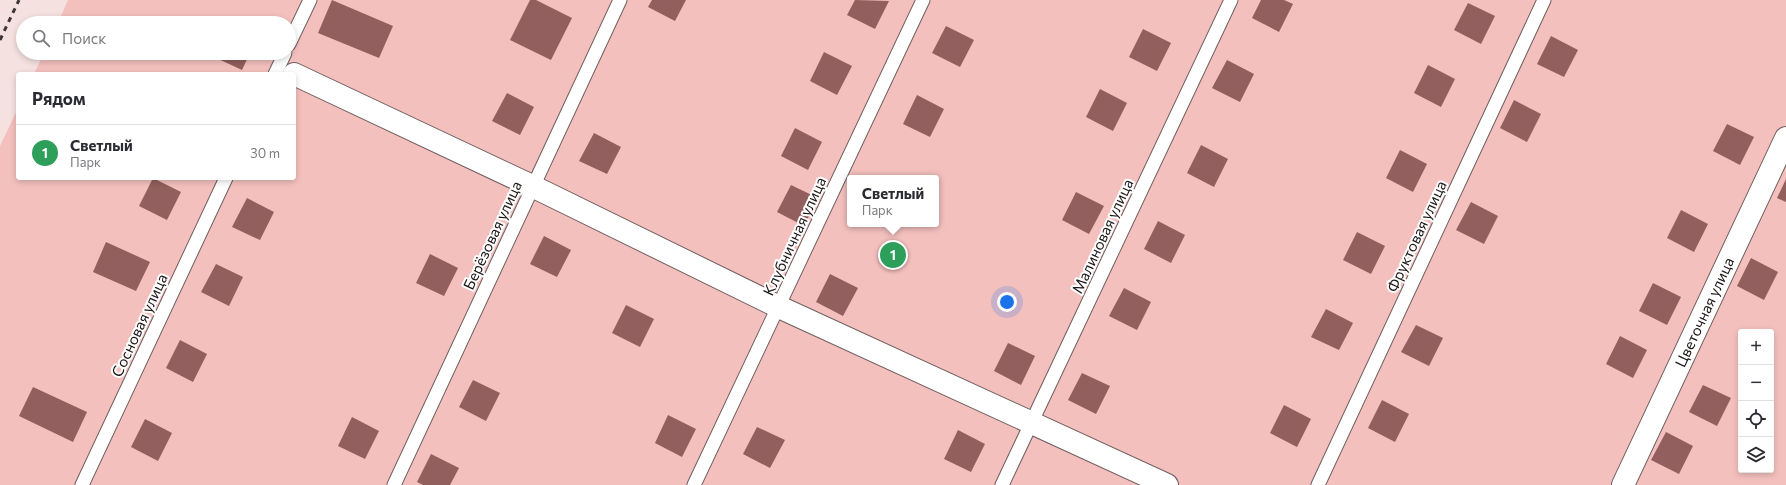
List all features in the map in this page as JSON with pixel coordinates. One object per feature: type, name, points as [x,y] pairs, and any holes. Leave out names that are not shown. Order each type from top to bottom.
[{"type":"street","points":[[296,73],[779,306],[1031,424],[1167,485]]},
{"type":"street","name":"Цветочная улица","points":[[1623,485],[1786,138]]},
{"type":"lane","points":[[296,29],[310,0]]},
{"type":"lane","name":"Берёзовая улица","points":[[394,485],[532,186],[620,0]]},
{"type":"lane","name":"Клубничная улица","points":[[694,485],[923,0]]},
{"type":"lane","name":"Малиновая улица","points":[[1002,485],[1231,0]]},
{"type":"lane","name":"Фруктовая улица","points":[[1318,485],[1544,0]]},
{"type":"lane","name":"Сосновая улица","points":[[82,485],[225,180]]},
{"type":"shaded area","points":[[68,0],[1786,0],[1786,485],[0,485],[0,146],[16,112],[16,180],[296,180],[296,72],[35,72],[41,60],[296,60],[296,16],[61,16]]},
{"type":"building","points":[[332,0],[393,26],[379,58],[318,33]]},
{"type":"building","points":[[530,0],[536,0],[572,18],[551,60],[510,40]]},
{"type":"building","points":[[652,0],[686,0],[675,21],[648,7]]},
{"type":"building","points":[[855,0],[889,1],[875,29],[847,15]]},
{"type":"building","points":[[1261,0],[1284,0],[1293,4],[1279,32],[1252,18]]},
{"type":"building","points":[[1468,3],[1495,16],[1481,44],[1454,30]]},
{"type":"building","points":[[946,26],[974,40],[960,67],[932,53]]},
{"type":"building","points":[[1143,29],[1171,43],[1157,71],[1129,57]]},
{"type":"building","points":[[1551,36],[1578,50],[1564,77],[1537,64]]},
{"type":"building","points":[[824,52],[852,66],[837,95],[810,81]]},
{"type":"building","points":[[220,60],[247,60],[242,70]]},
{"type":"building","points":[[1227,60],[1254,74],[1240,102],[1212,88]]},
{"type":"building","points":[[1428,65],[1455,79],[1441,107],[1414,93]]},
{"type":"building","points":[[1100,89],[1127,103],[1113,131],[1086,117]]},
{"type":"building","points":[[507,93],[534,107],[520,135],[492,121]]},
{"type":"building","points":[[917,95],[944,109],[930,137],[903,124]]},
{"type":"building","points":[[1514,100],[1541,114],[1527,142],[1500,128]]},
{"type":"building","points":[[1727,124],[1754,137],[1740,165],[1713,151]]},
{"type":"building","points":[[795,128],[822,142],[808,170],[781,156]]},
{"type":"building","points":[[594,133],[621,147],[607,174],[579,161]]},
{"type":"building","points":[[1201,145],[1228,159],[1214,187],[1187,173]]},
{"type":"building","points":[[1400,150],[1427,164],[1413,192],[1386,178]]},
{"type":"building","points":[[1786,179],[1786,202],[1777,198]]},
{"type":"building","points":[[152,180],[157,180],[181,192],[167,220],[139,206]]},
{"type":"building","points":[[791,185],[818,198],[804,226],[777,212]]},
{"type":"building","points":[[1076,192],[1104,206],[1089,234],[1062,220]]},
{"type":"building","points":[[247,198],[274,212],[260,240],[232,227]]},
{"type":"building","points":[[1471,202],[1498,216],[1484,244],[1456,230]]},
{"type":"building","points":[[1681,210],[1708,224],[1694,252],[1667,238]]},
{"type":"building","points":[[1158,221],[1185,235],[1171,263],[1144,249]]},
{"type":"building","points":[[1357,232],[1385,246],[1371,274],[1343,260]]},
{"type":"building","points":[[544,236],[571,250],[557,277],[530,264]]},
{"type":"building","points":[[106,242],[150,262],[136,291],[93,272]]},
{"type":"building","points":[[430,254],[458,268],[444,296],[416,283]]},
{"type":"building","points":[[1751,258],[1778,272],[1764,300],[1737,286]]},
{"type":"building","points":[[216,264],[243,277],[229,306],[201,292]]},
{"type":"building","points":[[830,274],[858,288],[843,316],[816,302]]},
{"type":"building","points":[[1653,283],[1681,297],[1667,325],[1639,311]]},
{"type":"building","points":[[1124,288],[1151,302],[1137,330],[1109,316]]},
{"type":"building","points":[[626,305],[654,319],[640,347],[612,333]]},
{"type":"building","points":[[1326,309],[1353,323],[1339,350],[1311,337]]},
{"type":"building","points":[[1416,325],[1443,338],[1429,366],[1401,352]]},
{"type":"building","points":[[1620,336],[1647,350],[1633,378],[1606,364]]},
{"type":"building","points":[[180,340],[207,354],[193,382],[166,368]]},
{"type":"building","points":[[1008,343],[1035,356],[1021,385],[994,371]]},
{"type":"building","points":[[1082,373],[1110,386],[1096,414],[1068,400]]},
{"type":"building","points":[[473,380],[500,393],[486,421],[459,407]]},
{"type":"building","points":[[1703,385],[1731,398],[1717,426],[1689,412]]},
{"type":"building","points":[[33,387],[87,412],[73,442],[19,416]]},
{"type":"building","points":[[1382,400],[1409,414],[1395,442],[1368,428]]},
{"type":"building","points":[[1284,405],[1311,419],[1297,447],[1270,433]]},
{"type":"building","points":[[668,415],[696,429],[682,457],[655,443]]},
{"type":"building","points":[[352,417],[379,431],[365,459],[338,446]]},
{"type":"building","points":[[145,419],[172,433],[158,461],[131,447]]},
{"type":"building","points":[[757,427],[785,440],[770,468],[743,454]]},
{"type":"building","points":[[958,430],[985,444],[971,472],[944,459]]},
{"type":"building","points":[[1666,432],[1693,446],[1679,474],[1651,460]]},
{"type":"building","points":[[431,454],[459,468],[450,485],[423,485],[417,482]]},
{"type":"railway","points":[[0,40],[19,0]]},
{"type":"place","name":"Светлый","points":[[893,255]]}]
